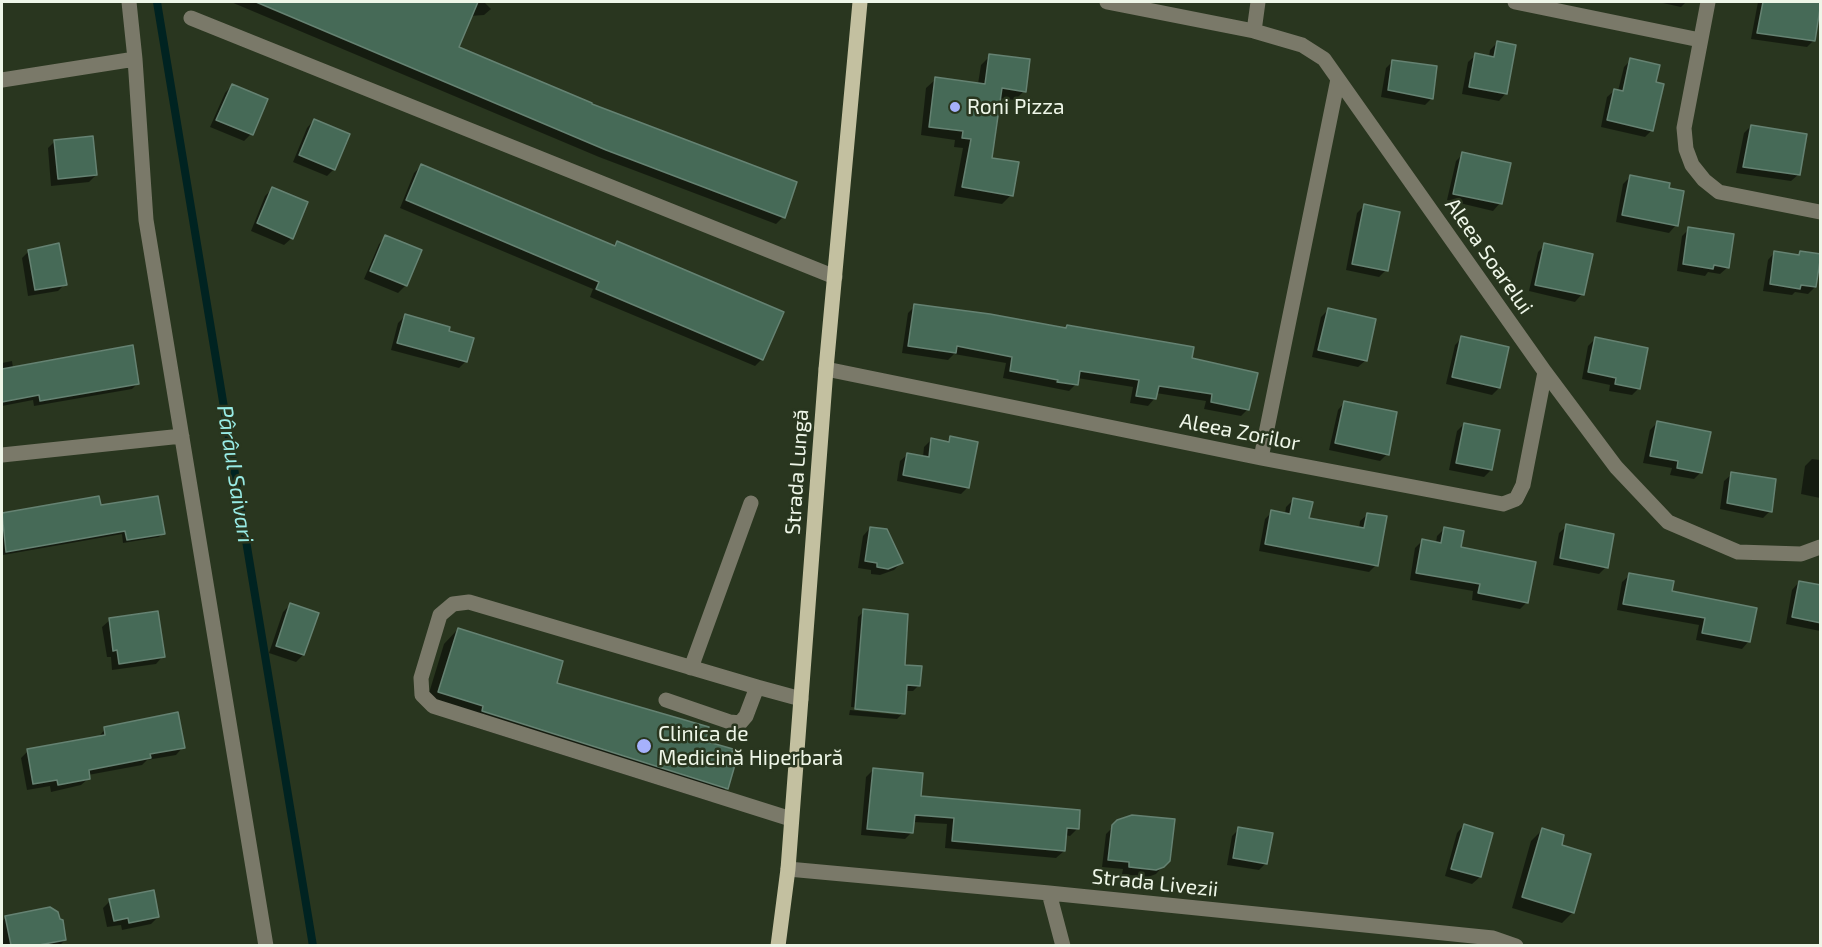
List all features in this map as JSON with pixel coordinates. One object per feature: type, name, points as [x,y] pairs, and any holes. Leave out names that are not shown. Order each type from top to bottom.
[{"type":"main road","name":"Strada Lungă","points":[[778,945],[788,869],[826,369],[860,2]]},
{"type":"street","points":[[129,2],[146,220],[266,945]]},
{"type":"street","name":"Aleea Soarelui","points":[[1112,2],[1254,31],[1302,45],[1324,59],[1545,372],[1616,467],[1668,522],[1738,552],[1801,555],[1821,547]]},
{"type":"street","points":[[1254,31],[1258,2]]},
{"type":"street","points":[[1515,2],[1700,40]]},
{"type":"street","points":[[1708,2],[1684,128],[1686,149],[1692,165],[1704,180],[1719,192],[1821,212]]},
{"type":"street","points":[[191,18],[835,277]]},
{"type":"street","points":[[2,80],[135,59]]},
{"type":"street","points":[[1261,458],[1338,79]]},
{"type":"street","name":"Aleea Zorilor","points":[[826,369],[1261,458],[1503,504],[1516,500],[1523,485],[1545,372]]},
{"type":"street","points":[[2,455],[182,436]]},
{"type":"street","points":[[691,668],[751,503]]},
{"type":"street","points":[[791,819],[433,706],[422,695],[421,678],[440,615],[453,604],[469,602],[801,699]]},
{"type":"street","points":[[666,700],[730,722],[740,723],[746,716],[757,687]]},
{"type":"street","name":"Strada Livezii","points":[[788,869],[1049,893],[1516,945]]},
{"type":"street","points":[[1049,893],[1063,945]]},
{"type":"building","points":[[256,2],[478,2],[459,47],[592,104],[797,182],[785,218],[606,150]]},
{"type":"building","points":[[1763,2],[1821,2],[1815,41],[1757,33]]},
{"type":"building","points":[[1497,41],[1516,45],[1507,94],[1469,87],[1475,53],[1494,57]]},
{"type":"building","points":[[989,54],[1030,59],[1026,92],[1002,88],[992,158],[1019,162],[1013,196],[962,187],[971,139],[962,138],[963,131],[929,127],[935,77],[985,84]]},
{"type":"building","points":[[1630,58],[1660,65],[1656,82],[1664,84],[1653,131],[1607,120],[1614,89],[1623,91]]},
{"type":"building","points":[[1392,60],[1437,66],[1433,99],[1388,90]]},
{"type":"building","points":[[232,84],[268,99],[253,135],[216,120]]},
{"type":"building","points":[[314,119],[350,134],[335,170],[299,155]]},
{"type":"building","points":[[1751,125],[1807,134],[1800,175],[1743,167]]},
{"type":"building","points":[[93,136],[97,175],[58,179],[54,140]]},
{"type":"building","points":[[1462,152],[1511,163],[1502,204],[1453,194]]},
{"type":"building","points":[[421,164],[615,246],[617,241],[784,312],[763,360],[596,289],[599,282],[406,200]]},
{"type":"building","points":[[1630,175],[1670,183],[1669,188],[1684,191],[1678,226],[1622,215]]},
{"type":"building","points":[[272,187],[308,202],[293,239],[257,223]]},
{"type":"building","points":[[1364,204],[1400,212],[1388,271],[1352,264]]},
{"type":"building","points":[[1688,227],[1734,234],[1729,268],[1714,265],[1713,269],[1683,264]]},
{"type":"building","points":[[385,235],[422,250],[407,286],[370,271]]},
{"type":"building","points":[[59,243],[67,285],[35,290],[28,250]]},
{"type":"building","points":[[1544,243],[1593,254],[1584,295],[1535,285]]},
{"type":"building","points":[[1774,251],[1799,255],[1800,251],[1821,254],[1816,287],[1801,285],[1800,289],[1770,284]]},
{"type":"building","points":[[914,304],[990,314],[1066,328],[1067,325],[1194,347],[1192,358],[1258,373],[1249,410],[1211,402],[1212,394],[1159,386],[1156,399],[1136,396],[1139,380],[1080,371],[1078,385],[1057,382],[1058,380],[1010,371],[1012,357],[957,346],[956,353],[908,346]]},
{"type":"building","points":[[1328,308],[1376,319],[1367,361],[1318,350]]},
{"type":"building","points":[[405,314],[450,327],[449,331],[474,338],[467,362],[397,343]]},
{"type":"building","points":[[1461,336],[1509,347],[1500,388],[1452,377]]},
{"type":"building","points":[[1595,337],[1648,348],[1640,389],[1615,384],[1616,378],[1588,372]]},
{"type":"building","points":[[133,345],[139,384],[40,401],[39,395],[2,402],[2,369]]},
{"type":"building","points":[[1344,401],[1397,412],[1389,455],[1335,443]]},
{"type":"building","points":[[1657,421],[1711,432],[1702,473],[1677,468],[1678,461],[1650,456]]},
{"type":"building","points":[[1464,423],[1500,430],[1492,470],[1456,463]]},
{"type":"building","points":[[950,436],[978,442],[969,488],[903,475],[907,453],[929,457],[931,438],[949,442]]},
{"type":"building","points":[[1731,472],[1776,479],[1772,512],[1727,503]]},
{"type":"building","points":[[99,496],[101,505],[158,496],[165,534],[127,540],[125,531],[6,552],[2,513]]},
{"type":"building","points":[[1293,498],[1313,502],[1309,518],[1364,528],[1367,513],[1387,516],[1378,566],[1265,544],[1271,510],[1290,514]]},
{"type":"building","points":[[1566,524],[1614,534],[1608,568],[1560,558]]},
{"type":"building","points":[[870,527],[887,529],[903,563],[888,569],[877,567],[877,563],[865,561]]},
{"type":"building","points":[[1444,527],[1464,531],[1461,547],[1536,562],[1528,603],[1478,593],[1480,584],[1416,573],[1422,539],[1441,543]]},
{"type":"building","points":[[1629,573],[1674,581],[1672,591],[1757,608],[1750,642],[1702,633],[1705,618],[1623,604]]},
{"type":"building","points":[[1799,581],[1821,585],[1821,623],[1792,617]]},
{"type":"building","points":[[290,603],[319,613],[304,655],[276,646]]},
{"type":"building","points":[[863,609],[908,614],[905,665],[922,666],[920,686],[907,685],[905,714],[855,709]]},
{"type":"building","points":[[158,611],[165,657],[119,664],[117,650],[113,651],[109,618]]},
{"type":"building","points":[[458,628],[563,661],[557,683],[709,727],[705,741],[733,749],[731,756],[737,758],[728,789],[482,711],[483,706],[438,692]]},
{"type":"building","points":[[178,712],[185,748],[150,754],[151,758],[89,770],[90,779],[58,785],[57,780],[33,784],[27,749],[105,735],[104,727]]},
{"type":"building","points":[[873,768],[923,773],[921,796],[1080,810],[1079,829],[1067,828],[1065,851],[952,841],[954,818],[915,815],[913,833],[867,829]]},
{"type":"building","points":[[1132,815],[1175,819],[1170,861],[1164,867],[1156,870],[1129,867],[1129,862],[1108,860],[1112,825],[1117,820]]},
{"type":"building","points":[[1464,824],[1493,833],[1481,877],[1451,869]]},
{"type":"building","points":[[1238,827],[1273,833],[1267,864],[1233,858]]},
{"type":"building","points":[[1542,828],[1564,835],[1562,845],[1591,854],[1574,913],[1522,897]]},
{"type":"building","points":[[154,890],[159,917],[129,923],[128,918],[114,921],[109,899]]},
{"type":"building","points":[[50,907],[58,912],[60,919],[63,920],[66,940],[39,945],[11,945],[5,916]]},
{"type":"waterway","name":"Pârâul Saivari","points":[[157,2],[313,946]]},
{"type":"place","name":"Roni Pizza","points":[[955,107]]},
{"type":"place","name":"Clinica de Medicină Hiperbară","points":[[644,746]]}]
